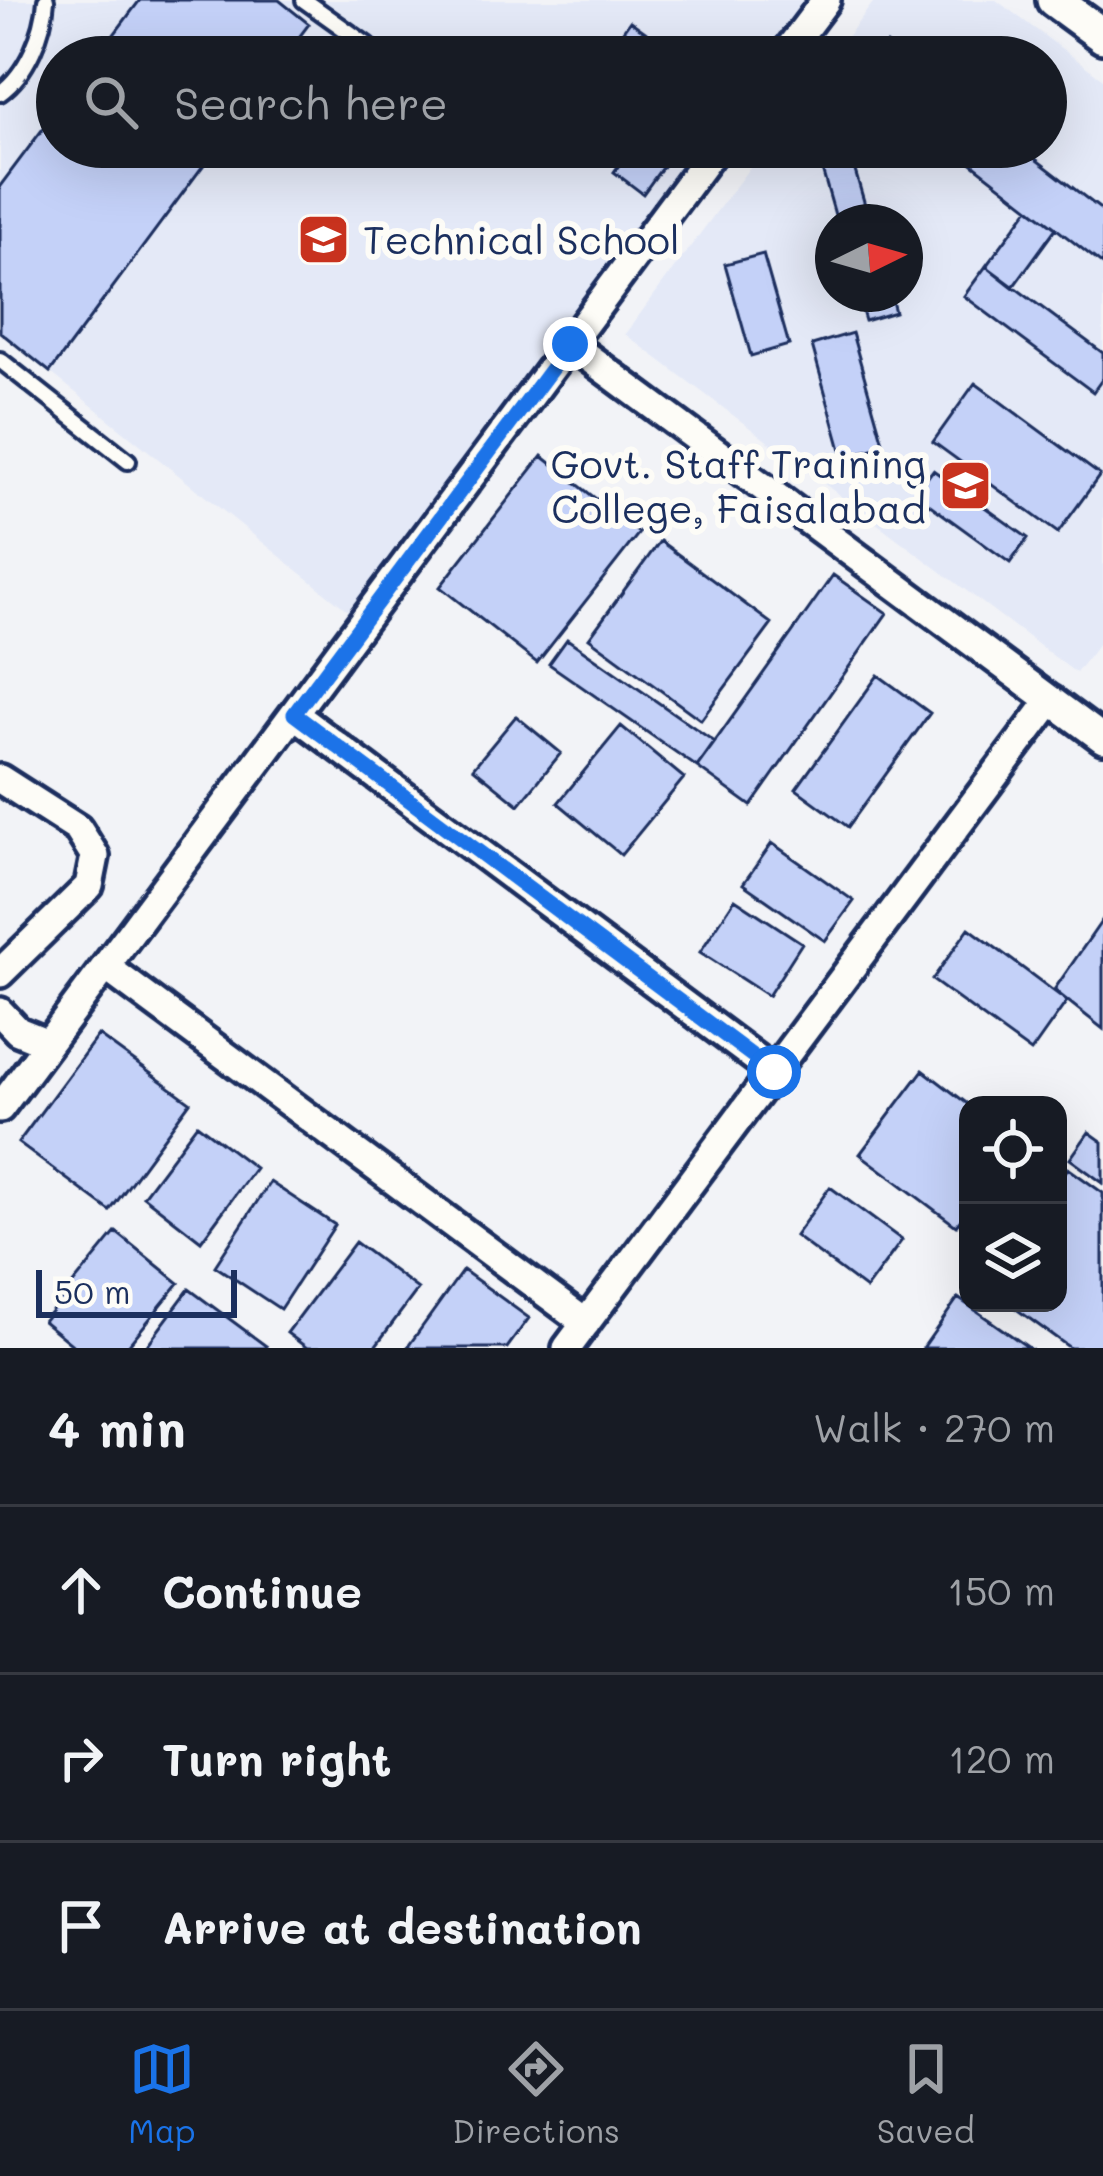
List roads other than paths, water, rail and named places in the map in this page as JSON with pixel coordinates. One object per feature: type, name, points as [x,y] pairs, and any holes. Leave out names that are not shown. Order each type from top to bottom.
[{"type":"street","points":[[799,36],[826,0]]},
{"type":"street","points":[[1054,0],[1103,36]]},
{"type":"street","points":[[0,1108],[700,168]]},
{"type":"street","points":[[570,344],[1103,739]]},
{"type":"street","points":[[567,1348],[1051,700]]},
{"type":"street","points":[[294,714],[774,1072]]},
{"type":"street","points":[[0,779],[78,830],[95,856],[89,886],[0,974]]},
{"type":"street","points":[[106,967],[586,1323]]},
{"type":"street","points":[[0,1012],[18,1031],[48,1043]]},
{"type":"lane","points":[[39,36],[45,26],[46,0]]},
{"type":"lane","points":[[304,0],[354,36]]},
{"type":"lane","points":[[0,93],[11,85],[36,42]]},
{"type":"lane","points":[[0,360],[128,460]]},
{"type":"place","name":"Technical School","points":[[324,240]]},
{"type":"place","name":"Govt. Staff Training College, Faisalabad","points":[[965,486]]}]
